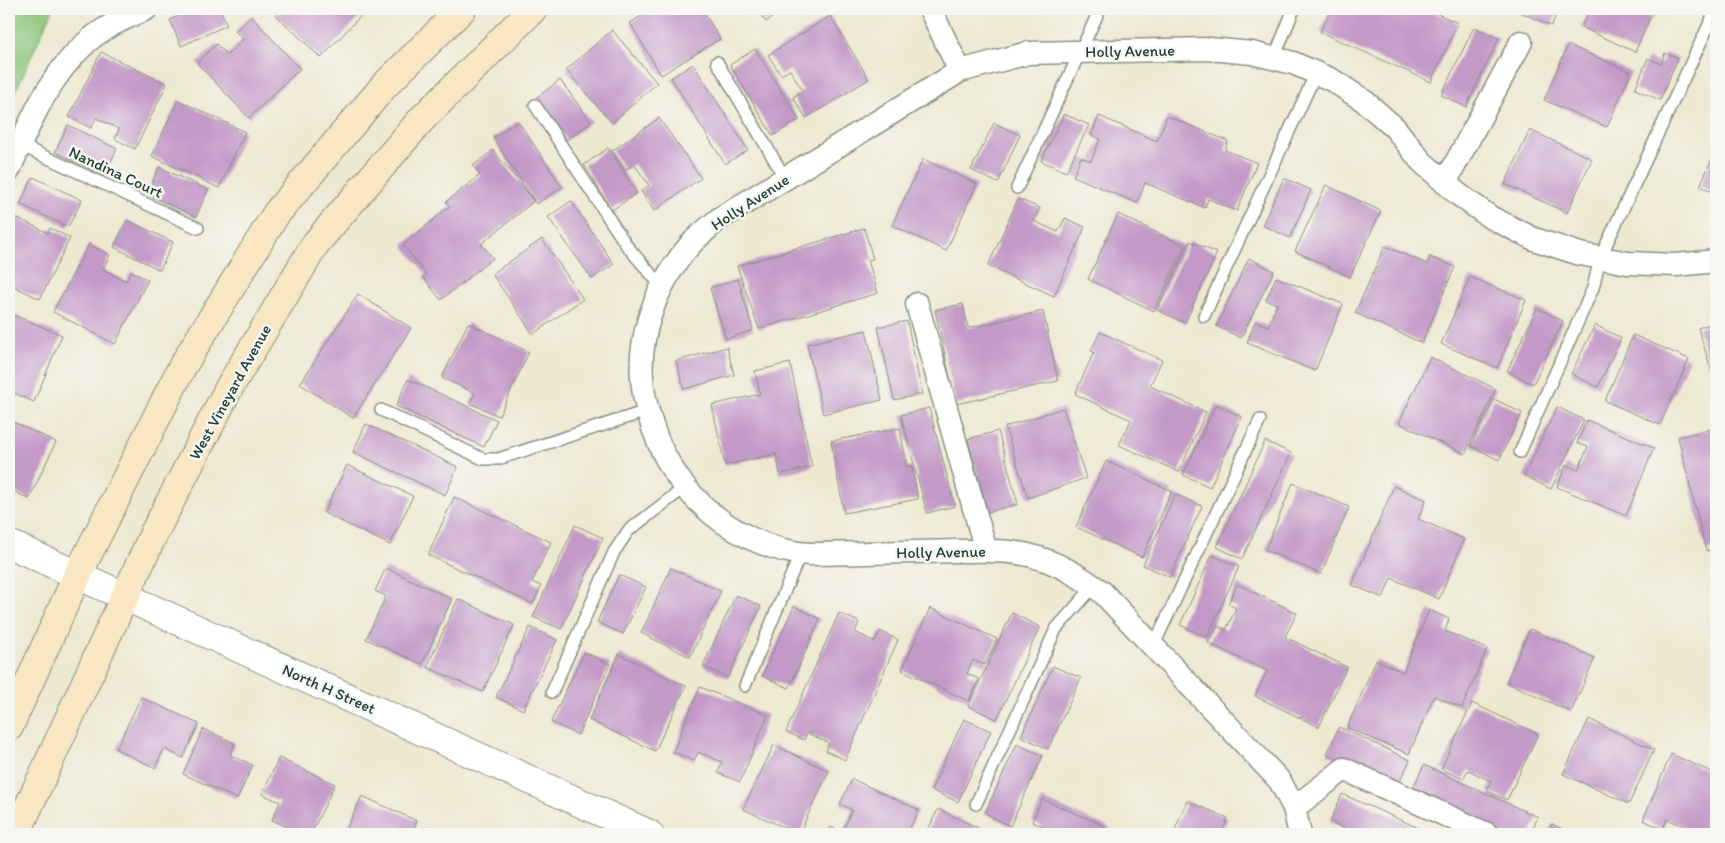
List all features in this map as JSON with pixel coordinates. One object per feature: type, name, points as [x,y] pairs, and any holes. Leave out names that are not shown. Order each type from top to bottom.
[{"type":"main road","points":[[9,727],[77,576],[182,367],[276,214],[384,86],[462,9]]},
{"type":"main road","name":"West Vineyard Avenue","points":[[16,834],[123,597],[230,386],[316,243],[421,120],[533,9]]},
{"type":"street","points":[[9,170],[42,99],[61,68],[87,42],[112,25],[146,9]]},
{"type":"street","points":[[930,9],[960,71]]},
{"type":"street","points":[[1445,183],[1521,42]]},
{"type":"street","name":"Holly Avenue","points":[[1300,834],[1294,808],[1280,781],[1094,586],[1072,571],[1038,557],[1002,551],[801,552],[774,547],[740,533],[710,513],[684,488],[664,458],[650,424],[643,388],[642,358],[646,328],[662,287],[673,267],[692,243],[719,219],[960,71],[1028,53],[1210,50],[1252,53],[1274,58],[1293,63],[1332,80],[1363,100],[1395,128],[1421,161],[1445,183],[1490,217],[1534,239],[1580,254],[1628,263],[1676,265],[1716,261]]},
{"type":"street","points":[[917,304],[986,551]]},
{"type":"street","name":"North H Street","points":[[9,544],[649,834]]},
{"type":"street","points":[[1294,808],[1344,768],[1487,834]]},
{"type":"lane","points":[[1017,188],[1100,9]]},
{"type":"lane","points":[[1274,58],[1294,9]]},
{"type":"lane","points":[[1520,452],[1593,288],[1600,258],[1712,18]]},
{"type":"lane","points":[[717,62],[785,178]]},
{"type":"lane","points":[[1204,316],[1316,73]]},
{"type":"lane","points":[[535,105],[627,246],[662,287]]},
{"type":"lane","name":"Nandina Court","points":[[20,145],[198,228]]},
{"type":"lane","points":[[381,410],[483,459],[498,459],[647,411]]},
{"type":"lane","points":[[1153,646],[1260,420]]},
{"type":"lane","points":[[552,692],[614,552],[628,531],[684,488]]},
{"type":"lane","points":[[745,686],[801,552]]},
{"type":"lane","points":[[976,804],[1056,629],[1094,586]]},
{"type":"green space","points":[[9,9],[53,9],[9,106]]},
{"type":"building","points":[[194,9],[220,9],[227,25],[181,46],[170,20]]},
{"type":"building","points":[[282,9],[367,9],[321,58],[276,15]]},
{"type":"building","points":[[653,9],[702,9],[720,39],[661,75],[630,23]]},
{"type":"building","points":[[756,9],[784,9],[766,22]]},
{"type":"building","points":[[1331,9],[1341,13],[1343,9],[1426,9],[1458,23],[1431,82],[1320,32]]},
{"type":"building","points":[[1513,9],[1559,9],[1551,26]]},
{"type":"building","points":[[1590,9],[1654,9],[1635,52],[1581,27]]},
{"type":"building","points":[[251,16],[300,69],[249,118],[197,63],[216,44],[227,55],[243,39],[235,31]]},
{"type":"building","points":[[830,16],[869,79],[806,118],[793,97],[803,91],[790,70],[781,75],[768,55]]},
{"type":"building","points":[[1474,27],[1499,38],[1466,107],[1441,95]]},
{"type":"building","points":[[612,30],[657,83],[612,123],[566,70]]},
{"type":"building","points":[[1568,45],[1631,72],[1607,127],[1544,100]]},
{"type":"building","points":[[755,49],[799,120],[773,136],[730,65]]},
{"type":"building","points":[[101,52],[167,84],[135,149],[115,139],[119,129],[96,118],[91,128],[69,117]]},
{"type":"building","points":[[1665,53],[1678,58],[1660,100],[1635,89],[1648,58],[1661,64]]},
{"type":"building","points":[[693,64],[748,150],[725,164],[671,78]]},
{"type":"building","points":[[560,80],[591,122],[567,140],[536,98]]},
{"type":"building","points":[[178,100],[245,132],[219,188],[152,156]]},
{"type":"building","points":[[1064,114],[1089,125],[1066,172],[1041,161]]},
{"type":"building","points":[[1099,116],[1157,141],[1167,116],[1228,141],[1225,150],[1257,163],[1237,211],[1208,199],[1205,208],[1145,183],[1137,203],[1073,176],[1081,157],[1091,161],[1100,139],[1091,135]]},
{"type":"building","points":[[659,118],[701,178],[654,211],[641,191],[649,185],[634,164],[625,170],[612,151]]},
{"type":"building","points":[[518,121],[562,187],[536,204],[493,138]]},
{"type":"building","points":[[994,123],[1020,135],[998,183],[971,170]]},
{"type":"building","points":[[68,125],[117,149],[104,176],[55,152]]},
{"type":"building","points":[[1530,130],[1592,159],[1567,213],[1505,184]]},
{"type":"building","points":[[608,148],[637,193],[612,210],[584,165]]},
{"type":"building","points":[[1716,149],[1716,193],[1700,186]]},
{"type":"building","points":[[493,150],[534,201],[481,244],[493,258],[441,300],[423,277],[426,274],[403,245],[450,206],[446,202],[480,175],[473,166]]},
{"type":"building","points":[[923,159],[977,184],[946,251],[892,225]]},
{"type":"building","points":[[159,167],[208,190],[196,217],[147,194]]},
{"type":"building","points":[[33,177],[82,200],[68,227],[20,204]]},
{"type":"building","points":[[1284,178],[1311,190],[1290,238],[1262,225]]},
{"type":"building","points":[[1326,185],[1381,211],[1350,277],[1295,251]]},
{"type":"building","points":[[1018,199],[1040,208],[1034,221],[1058,232],[1065,218],[1085,227],[1054,296],[988,266]]},
{"type":"building","points":[[571,201],[614,264],[592,279],[548,217]]},
{"type":"building","points":[[9,214],[48,233],[50,228],[70,238],[40,299],[9,284]]},
{"type":"building","points":[[1118,214],[1185,246],[1154,311],[1088,279]]},
{"type":"building","points":[[127,220],[173,242],[160,270],[114,247]]},
{"type":"building","points":[[864,228],[873,259],[868,260],[878,293],[759,329],[737,266]]},
{"type":"building","points":[[542,239],[583,299],[533,334],[492,274]]},
{"type":"building","points":[[1190,241],[1217,253],[1185,323],[1157,310]]},
{"type":"building","points":[[89,244],[110,255],[103,269],[126,281],[131,271],[148,280],[115,344],[53,312]]},
{"type":"building","points":[[1385,246],[1427,264],[1430,257],[1455,267],[1422,343],[1355,313]]},
{"type":"building","points":[[1249,258],[1274,271],[1241,338],[1216,326]]},
{"type":"building","points":[[1276,277],[1343,304],[1315,371],[1247,343],[1255,321],[1268,326],[1277,304],[1266,300]]},
{"type":"building","points":[[1470,277],[1526,300],[1497,368],[1441,344]]},
{"type":"building","points":[[738,279],[753,330],[726,339],[710,288]]},
{"type":"building","points":[[358,294],[411,328],[353,418],[300,384]]},
{"type":"building","points":[[963,304],[968,328],[1043,311],[1058,381],[956,404],[935,310]]},
{"type":"building","points":[[1537,308],[1563,321],[1533,384],[1507,371]]},
{"type":"building","points":[[9,313],[62,335],[34,402],[9,391]]},
{"type":"building","points":[[907,321],[922,394],[894,400],[878,327]]},
{"type":"building","points":[[1716,322],[1716,385],[1698,328]]},
{"type":"building","points":[[468,323],[529,352],[499,416],[470,403],[475,393],[442,378]]},
{"type":"building","points":[[1595,325],[1621,338],[1598,387],[1571,374]]},
{"type":"building","points":[[866,330],[882,400],[823,414],[807,344]]},
{"type":"building","points":[[1100,332],[1162,360],[1150,386],[1206,412],[1179,472],[1119,445],[1131,420],[1075,394],[1094,352],[1091,351]]},
{"type":"building","points":[[1633,335],[1689,359],[1660,425],[1605,401]]},
{"type":"building","points":[[727,347],[734,375],[684,389],[676,361]]},
{"type":"building","points":[[1430,357],[1496,389],[1465,454],[1399,423]]},
{"type":"building","points":[[790,363],[812,467],[780,474],[776,454],[725,465],[712,405],[760,394],[755,371]]},
{"type":"building","points":[[408,379],[497,420],[484,447],[396,406]]},
{"type":"building","points":[[1494,399],[1522,413],[1499,460],[1471,446]]},
{"type":"building","points":[[1216,404],[1242,417],[1210,487],[1183,475]]},
{"type":"building","points":[[1557,407],[1584,420],[1551,489],[1524,476]]},
{"type":"building","points":[[929,408],[955,506],[927,513],[901,415]]},
{"type":"building","points":[[1063,408],[1086,478],[1028,498],[1005,427]]},
{"type":"building","points":[[9,420],[56,442],[29,499],[9,489]]},
{"type":"building","points":[[1587,420],[1654,448],[1626,516],[1557,487],[1566,465],[1578,470],[1588,447],[1577,443]]},
{"type":"building","points":[[366,424],[458,467],[445,495],[353,452]]},
{"type":"building","points":[[900,428],[907,467],[912,466],[918,499],[844,513],[831,441]]},
{"type":"building","points":[[1710,429],[1716,446],[1716,548],[1706,551],[1678,437]]},
{"type":"building","points":[[998,431],[1018,504],[988,512],[968,439]]},
{"type":"building","points":[[1265,441],[1291,453],[1242,559],[1217,547]]},
{"type":"building","points":[[1106,461],[1172,491],[1142,557],[1076,527]]},
{"type":"building","points":[[347,465],[413,496],[390,545],[324,513]]},
{"type":"building","points":[[1293,483],[1349,507],[1321,574],[1265,550]]},
{"type":"building","points":[[1394,486],[1426,500],[1418,519],[1464,539],[1439,599],[1391,578],[1383,598],[1352,585]]},
{"type":"building","points":[[1175,494],[1202,506],[1170,577],[1143,565]]},
{"type":"building","points":[[454,497],[551,542],[532,582],[541,586],[533,604],[428,555]]},
{"type":"building","points":[[575,525],[603,538],[561,629],[533,617]]},
{"type":"building","points":[[1212,555],[1239,567],[1207,637],[1180,625]]},
{"type":"building","points":[[386,568],[452,599],[422,664],[366,639],[386,596],[375,591]]},
{"type":"building","points":[[671,568],[721,591],[690,657],[641,633]]},
{"type":"building","points":[[619,575],[646,587],[623,634],[597,622]]},
{"type":"building","points":[[1237,584],[1297,613],[1285,637],[1347,667],[1319,727],[1255,696],[1267,671],[1208,643],[1217,626],[1226,630],[1236,608],[1228,604]]},
{"type":"building","points":[[736,595],[761,606],[728,678],[703,666]]},
{"type":"building","points":[[458,599],[514,625],[483,692],[427,667]]},
{"type":"building","points":[[794,606],[820,619],[789,688],[762,676]]},
{"type":"building","points":[[930,608],[997,639],[985,665],[973,660],[967,674],[979,679],[969,701],[902,670]]},
{"type":"building","points":[[1429,610],[1449,619],[1445,631],[1487,649],[1462,708],[1434,696],[1409,754],[1347,728],[1376,660],[1403,672]]},
{"type":"building","points":[[839,613],[859,622],[855,632],[875,642],[880,631],[898,640],[845,760],[826,751],[829,743],[807,733],[804,740],[786,732]]},
{"type":"building","points":[[1012,613],[1040,627],[997,719],[968,706]]},
{"type":"building","points":[[530,627],[557,640],[523,710],[496,697]]},
{"type":"building","points":[[1530,629],[1595,658],[1571,712],[1506,682]]},
{"type":"building","points":[[584,652],[610,664],[578,735],[551,722]]},
{"type":"building","points":[[619,654],[686,686],[655,751],[589,720]]},
{"type":"building","points":[[1053,666],[1081,678],[1048,749],[1021,736]]},
{"type":"building","points":[[700,687],[768,715],[740,782],[718,773],[722,762],[698,752],[694,761],[673,752]]},
{"type":"building","points":[[141,697],[199,724],[183,758],[164,749],[155,768],[116,749]]},
{"type":"building","points":[[1472,703],[1538,734],[1507,800],[1487,791],[1491,781],[1468,770],[1463,779],[1441,769]]},
{"type":"building","points":[[964,719],[991,731],[958,802],[931,790]]},
{"type":"building","points":[[1589,719],[1654,750],[1629,804],[1563,774]]},
{"type":"building","points":[[1339,727],[1410,760],[1397,787],[1327,754]]},
{"type":"building","points":[[203,729],[235,743],[230,755],[253,765],[237,799],[183,774]]},
{"type":"building","points":[[1017,744],[1043,756],[1010,826],[985,813]]},
{"type":"building","points":[[774,745],[829,771],[799,834],[743,809]]},
{"type":"building","points":[[1671,754],[1716,774],[1716,834],[1691,834],[1693,830],[1667,819],[1663,829],[1643,820]]},
{"type":"building","points":[[279,758],[335,784],[311,834],[303,834],[272,820],[280,802],[262,794]]},
{"type":"building","points":[[1424,765],[1538,817],[1530,834],[1502,834],[1411,792]]},
{"type":"building","points":[[852,779],[919,810],[907,834],[827,834],[831,827],[842,832],[852,810],[840,804]]},
{"type":"building","points":[[1342,794],[1432,834],[1357,834],[1330,822]]},
{"type":"building","points":[[362,796],[417,821],[412,834],[344,834]]},
{"type":"building","points":[[1042,799],[1108,827],[1105,834],[1039,834],[1042,826],[1032,822]]},
{"type":"building","points":[[1187,801],[1228,818],[1221,834],[1180,834],[1174,832]]},
{"type":"building","points":[[938,809],[991,834],[926,834]]},
{"type":"building","points":[[1552,824],[1573,834],[1547,834]]},
{"type":"building","points":[[423,828],[437,834],[420,834]]}]
